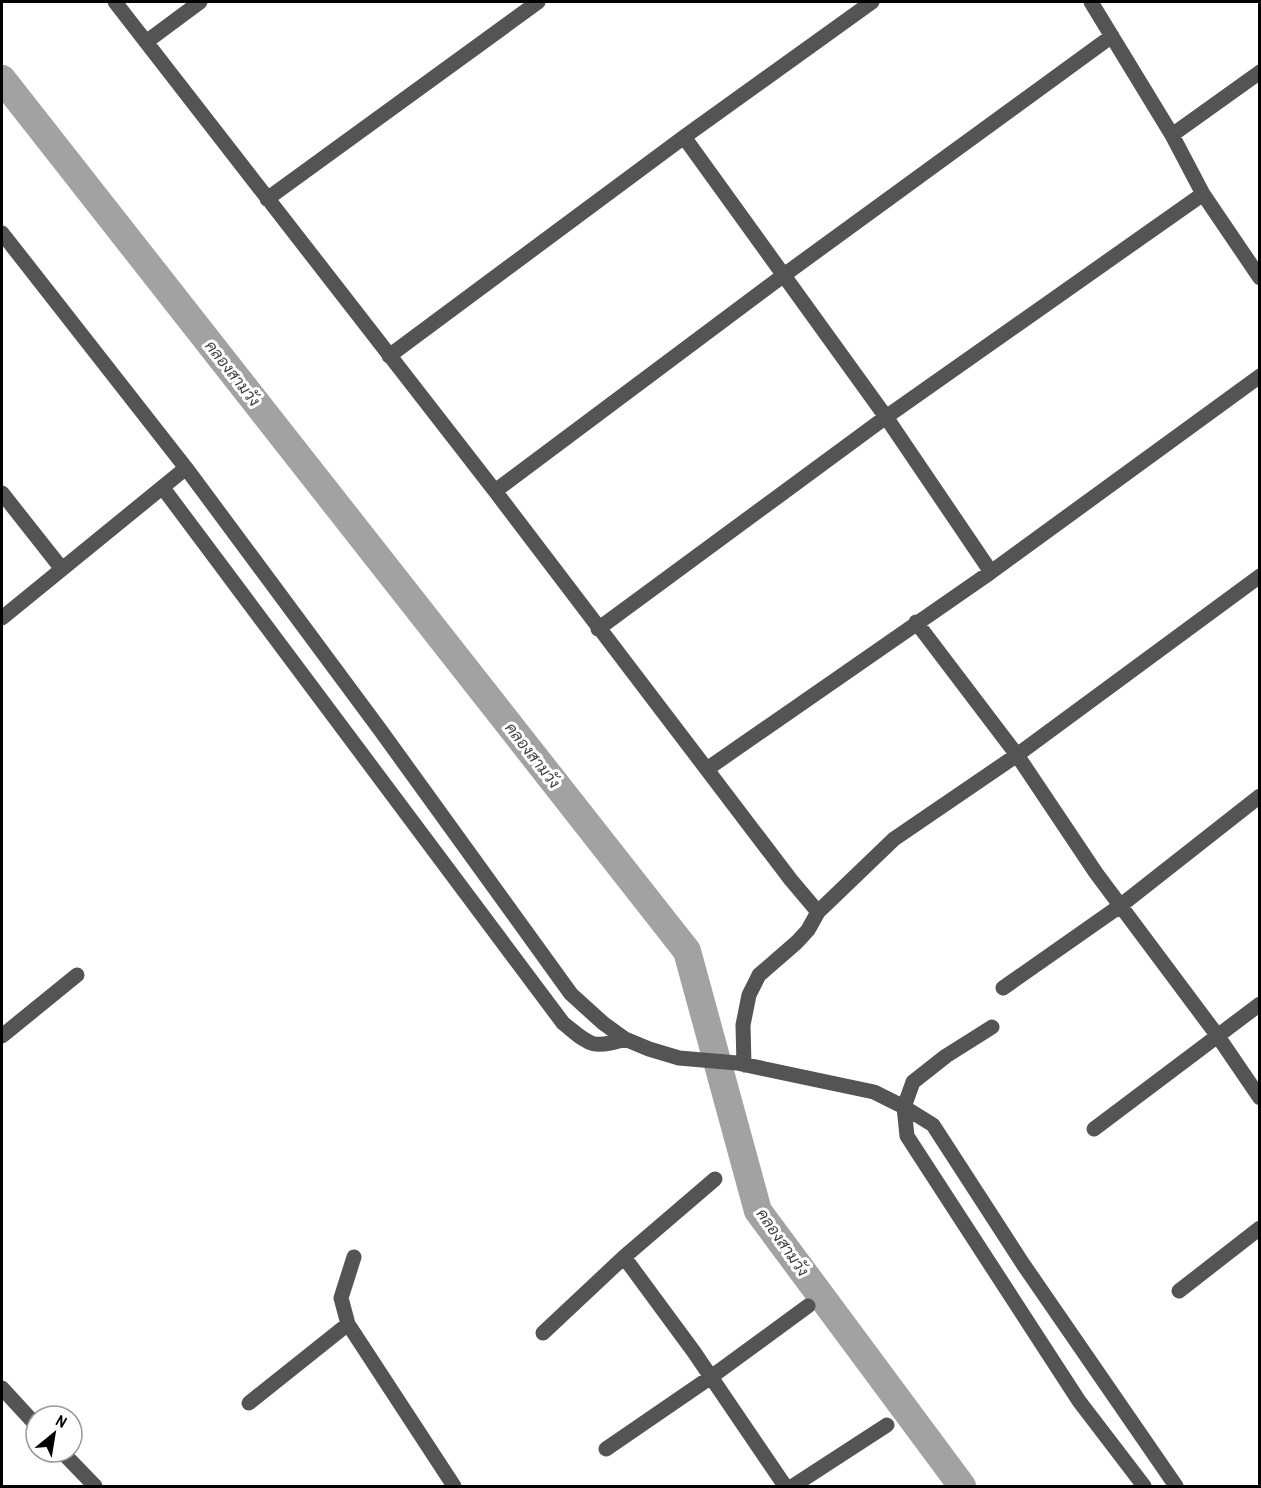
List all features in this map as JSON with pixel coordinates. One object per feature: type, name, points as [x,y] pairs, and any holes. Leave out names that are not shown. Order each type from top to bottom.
[{"type":"street","points":[[115,2],[495,491],[791,880],[818,912]]},
{"type":"street","points":[[146,42],[200,2]]},
{"type":"street","points":[[267,199],[538,2]]},
{"type":"street","points":[[389,356],[684,137],[872,2]]},
{"type":"street","points":[[1091,2],[1172,135],[1203,194],[1259,274]]},
{"type":"street","points":[[495,491],[784,275],[1112,36]]},
{"type":"street","points":[[1172,135],[1260,72]]},
{"type":"street","points":[[684,137],[886,417],[991,572]]},
{"type":"street","points":[[598,629],[886,417],[1203,194]]},
{"type":"street","points":[[2,233],[186,468],[381,731],[571,994],[625,1039],[649,1049],[679,1058],[741,1064],[874,1092],[933,1125],[1029,1273],[1176,1486]]},
{"type":"street","points":[[707,769],[991,572],[1260,376]]},
{"type":"street","points":[[2,618],[186,468]]},
{"type":"street","points":[[163,488],[563,1023],[590,1044],[604,1046],[625,1039]]},
{"type":"street","points":[[2,494],[62,569]]},
{"type":"street","points":[[741,1064],[743,1025],[749,995],[759,975],[798,942],[818,912],[894,839],[1017,755],[1260,576]]},
{"type":"street","points":[[916,622],[1017,755],[1120,906],[1217,1035],[1260,1098]]},
{"type":"street","points":[[1003,988],[1120,906],[1260,796]]},
{"type":"street","points":[[3,1031],[77,975]]},
{"type":"street","points":[[1094,1129],[1260,1004]]},
{"type":"street","points":[[992,1028],[946,1056],[913,1082],[904,1107],[907,1136],[1079,1401],[1144,1486]]},
{"type":"street","points":[[543,1333],[624,1257],[715,1179]]},
{"type":"street","points":[[1179,1291],[1260,1228]]},
{"type":"street","points":[[354,1257],[341,1298],[348,1324],[454,1486]]},
{"type":"street","points":[[624,1257],[711,1377],[785,1486]]},
{"type":"street","points":[[606,1449],[711,1377],[808,1306]]},
{"type":"street","points":[[249,1403],[348,1324]]},
{"type":"street","points":[[2,1388],[24,1412]]},
{"type":"street","points":[[793,1486],[886,1425]]},
{"type":"street","points":[[74,1464],[95,1486]]},
{"type":"waterway","name":"คลองสามวัง","points":[[2,79],[687,951],[758,1211],[962,1486]]}]
